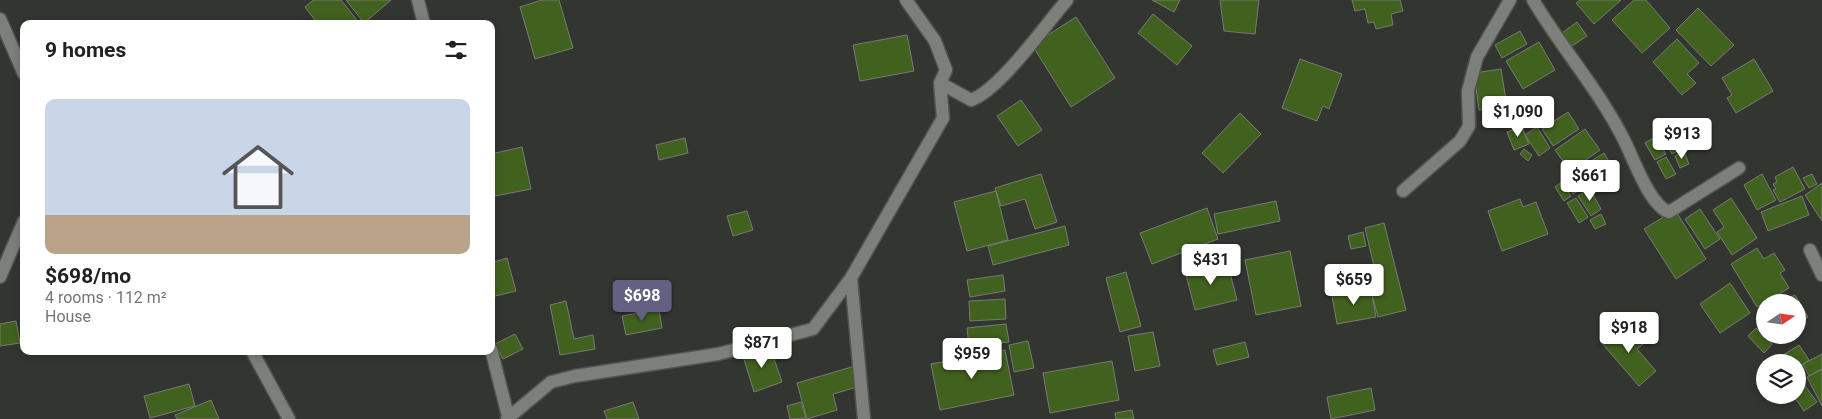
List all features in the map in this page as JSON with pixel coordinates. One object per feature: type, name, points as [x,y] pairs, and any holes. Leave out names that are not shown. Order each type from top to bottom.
[{"type":"street","points":[[418,0],[423,20]]},
{"type":"street","points":[[492,355],[508,418],[551,382],[575,376],[718,354],[813,329],[851,278],[944,118],[940,83],[946,70],[935,41],[906,0]]},
{"type":"street","points":[[940,83],[971,100],[980,97],[996,84],[1067,0]]},
{"type":"street","points":[[1403,191],[1460,140],[1469,126],[1468,91],[1477,57],[1510,0]]},
{"type":"street","points":[[1533,0],[1552,32],[1612,116],[1646,186],[1660,207],[1669,212],[1739,168]]},
{"type":"street","points":[[0,19],[20,65]]},
{"type":"street","points":[[0,277],[20,230]]},
{"type":"street","points":[[1810,250],[1822,275]]},
{"type":"street","points":[[851,278],[864,419]]},
{"type":"street","points":[[254,355],[289,419]]},
{"type":"building","points":[[313,0],[341,0],[357,20],[315,20],[305,7]]},
{"type":"building","points":[[346,0],[391,0],[368,20],[362,20]]},
{"type":"building","points":[[542,0],[559,0],[573,48],[535,59],[520,7]]},
{"type":"building","points":[[1152,0],[1180,0],[1174,12]]},
{"type":"building","points":[[1220,0],[1259,0],[1255,34],[1224,31]]},
{"type":"building","points":[[1352,0],[1400,0],[1403,11],[1391,14],[1393,25],[1376,29],[1374,22],[1368,23],[1365,9],[1355,11]]},
{"type":"building","points":[[1580,0],[1621,0],[1594,24],[1576,3]]},
{"type":"building","points":[[1634,0],[1646,0],[1670,28],[1642,53],[1612,20]]},
{"type":"building","points":[[1698,8],[1734,45],[1711,66],[1676,30]]},
{"type":"building","points":[[1153,14],[1192,46],[1177,65],[1138,33]]},
{"type":"building","points":[[1076,17],[1115,78],[1071,107],[1032,45]]},
{"type":"building","points":[[1577,22],[1587,36],[1572,46],[1562,33]]},
{"type":"building","points":[[1520,31],[1527,44],[1502,58],[1495,45]]},
{"type":"building","points":[[907,35],[914,71],[860,81],[853,45]]},
{"type":"building","points":[[1677,39],[1699,63],[1687,74],[1696,83],[1682,95],[1653,62]]},
{"type":"building","points":[[1539,42],[1555,70],[1523,89],[1506,61]]},
{"type":"building","points":[[1300,59],[1342,74],[1329,109],[1323,106],[1317,121],[1282,108]]},
{"type":"building","points":[[1754,59],[1773,91],[1736,113],[1727,98],[1732,95],[1722,78]]},
{"type":"building","points":[[1501,69],[1507,106],[1479,110],[1474,73]]},
{"type":"building","points":[[1021,100],[1042,130],[1018,146],[997,116]]},
{"type":"building","points":[[1568,112],[1579,129],[1553,146],[1542,129]]},
{"type":"building","points":[[1240,113],[1261,134],[1223,173],[1202,153]]},
{"type":"building","points":[[1522,127],[1529,144],[1514,150],[1507,132]]},
{"type":"building","points":[[1537,127],[1550,148],[1539,156],[1525,135]]},
{"type":"building","points":[[1671,127],[1683,148],[1672,154],[1660,133]]},
{"type":"building","points":[[1585,129],[1600,150],[1570,171],[1555,150]]},
{"type":"building","points":[[1655,137],[1666,154],[1655,160],[1645,143]]},
{"type":"building","points":[[685,138],[688,153],[659,160],[656,145]]},
{"type":"building","points":[[522,147],[531,189],[495,196],[495,153]]},
{"type":"building","points":[[1524,149],[1532,155],[1528,161],[1520,154]]},
{"type":"building","points":[[1684,152],[1689,164],[1680,168],[1675,156]]},
{"type":"building","points":[[1604,153],[1614,170],[1573,194],[1563,178]]},
{"type":"building","points":[[1666,157],[1676,174],[1666,179],[1657,162]]},
{"type":"building","points":[[1793,167],[1805,189],[1780,202],[1773,190],[1776,189],[1773,184],[1777,182],[1775,177]]},
{"type":"building","points":[[1041,174],[1057,222],[1035,229],[1025,199],[1001,206],[995,188]]},
{"type":"building","points":[[1762,174],[1776,200],[1757,210],[1744,185]]},
{"type":"building","points":[[1812,174],[1817,184],[1809,188],[1803,178]]},
{"type":"building","points":[[1561,182],[1571,196],[1564,201],[1555,187]]},
{"type":"building","points":[[1822,183],[1822,221],[1805,195]]},
{"type":"building","points":[[1590,189],[1601,209],[1591,216],[1578,196]]},
{"type":"building","points":[[996,191],[1008,240],[967,251],[954,202]]},
{"type":"building","points":[[1802,196],[1809,215],[1768,231],[1761,212]]},
{"type":"building","points":[[1576,198],[1588,217],[1579,223],[1567,203]]},
{"type":"building","points":[[1731,198],[1757,238],[1732,255],[1717,232],[1724,227],[1713,210]]},
{"type":"building","points":[[1520,199],[1523,207],[1536,202],[1548,234],[1502,251],[1488,211]]},
{"type":"building","points":[[1276,201],[1280,221],[1218,234],[1214,214]]},
{"type":"building","points":[[1207,208],[1218,239],[1152,264],[1140,233]]},
{"type":"building","points":[[1700,209],[1720,239],[1705,249],[1685,219]]},
{"type":"building","points":[[1675,210],[1706,259],[1676,279],[1644,229]]},
{"type":"building","points":[[747,211],[753,230],[733,236],[727,216]]},
{"type":"building","points":[[1601,214],[1606,224],[1595,229],[1590,220]]},
{"type":"building","points":[[1384,223],[1406,310],[1378,317],[1372,294],[1380,292],[1365,228]]},
{"type":"building","points":[[1065,226],[1069,245],[993,265],[988,246]]},
{"type":"building","points":[[1363,232],[1366,246],[1351,249],[1348,236]]},
{"type":"building","points":[[1757,248],[1764,259],[1774,253],[1785,270],[1780,273],[1789,288],[1779,294],[1756,294],[1756,305],[1731,264]]},
{"type":"building","points":[[1290,251],[1301,306],[1256,315],[1245,260]]},
{"type":"building","points":[[507,258],[516,291],[495,296],[495,262]]},
{"type":"building","points":[[1227,261],[1237,300],[1195,310],[1185,271]]},
{"type":"building","points":[[1126,272],[1141,326],[1120,332],[1106,278]]},
{"type":"building","points":[[1003,275],[1005,291],[970,297],[967,280]]},
{"type":"building","points":[[1730,283],[1750,313],[1720,333],[1700,304]]},
{"type":"building","points":[[1371,289],[1376,317],[1337,324],[1332,296]]},
{"type":"building","points":[[1005,299],[1006,319],[970,321],[969,301]]},
{"type":"building","points":[[566,301],[574,339],[593,335],[595,349],[560,355],[550,305]]},
{"type":"building","points":[[659,309],[662,328],[626,335],[622,316]]},
{"type":"building","points":[[16,321],[20,343],[0,346],[0,324]]},
{"type":"building","points":[[1006,324],[1009,342],[969,346],[967,328]]},
{"type":"building","points":[[1618,325],[1626,335],[1631,330],[1643,344],[1637,349],[1656,371],[1639,386],[1600,341]]},
{"type":"building","points":[[1756,328],[1756,344],[1772,344],[1764,353],[1748,336]]},
{"type":"building","points":[[1153,332],[1160,366],[1135,371],[1128,336]]},
{"type":"building","points":[[515,334],[523,349],[503,359],[495,344]]},
{"type":"building","points":[[1028,341],[1034,368],[1014,372],[1009,345]]},
{"type":"building","points":[[1245,342],[1249,357],[1217,365],[1213,350]]},
{"type":"building","points":[[1799,345],[1805,354],[1785,354]]},
{"type":"building","points":[[770,347],[782,382],[754,392],[743,356]]},
{"type":"building","points":[[1005,350],[1014,395],[940,410],[931,364]]},
{"type":"building","points":[[1822,354],[1822,369],[1809,376],[1806,370],[1806,362]]},
{"type":"building","points":[[1112,361],[1119,400],[1050,413],[1043,373]]},
{"type":"building","points":[[855,366],[861,386],[833,394],[837,410],[807,419],[797,383]]},
{"type":"building","points":[[1822,369],[1822,406],[1807,377]]},
{"type":"building","points":[[189,384],[195,406],[150,418],[144,396]]},
{"type":"building","points":[[1806,387],[1817,402],[1804,411],[1799,404],[1806,404]]},
{"type":"building","points":[[1371,388],[1375,410],[1331,419],[1327,397]]},
{"type":"building","points":[[211,400],[219,419],[177,419],[175,415]]},
{"type":"building","points":[[633,402],[639,419],[607,419],[604,411]]},
{"type":"building","points":[[801,402],[806,418],[790,419],[787,406]]},
{"type":"building","points":[[1132,410],[1134,419],[1116,419],[1115,413]]}]
